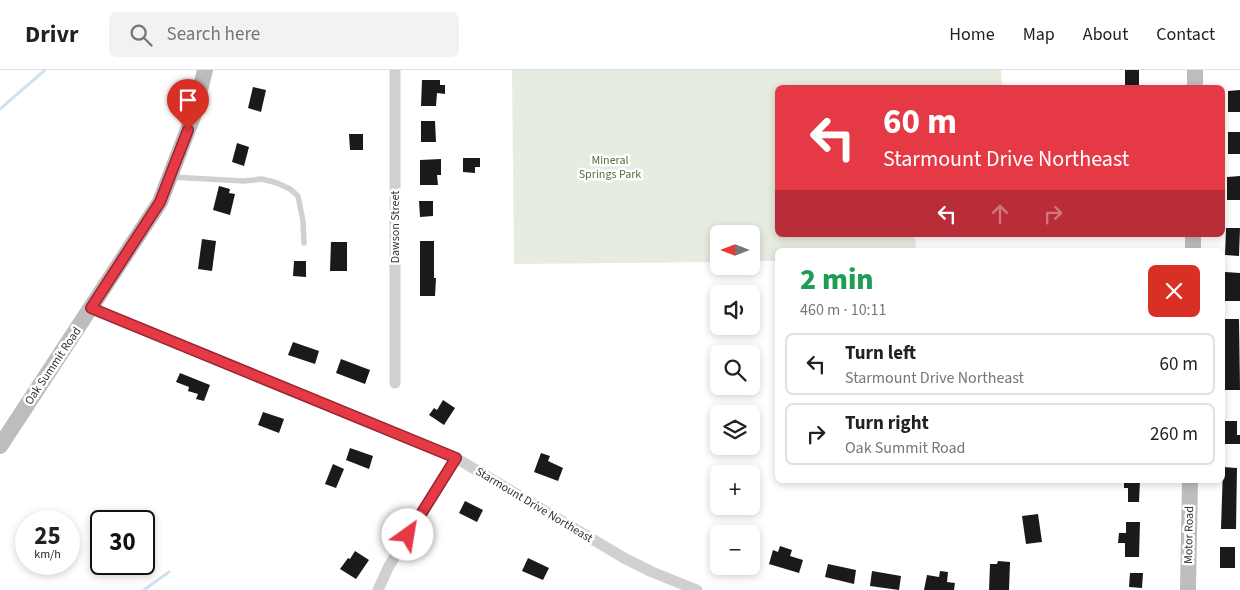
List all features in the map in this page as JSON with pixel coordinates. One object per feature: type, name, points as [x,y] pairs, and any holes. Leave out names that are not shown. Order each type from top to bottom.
[{"type":"main road","name":"Oak Summit Road","points":[[0,446],[160,202],[194,114],[205,70]]},
{"type":"main road","points":[[1195,70],[1195,85]]},
{"type":"main road","name":"Motor Road","points":[[1188,590],[1190,483]]},
{"type":"street","name":"Dawson Street","points":[[394,383],[395,70]]},
{"type":"street","name":"Starmount Drive Northeast","points":[[91,308],[456,458],[624,558],[652,572],[697,590]]},
{"type":"street","points":[[378,590],[389,566],[456,458]]},
{"type":"lane","points":[[169,177],[244,181],[262,179],[277,182],[298,196],[303,221],[304,243]]},
{"type":"green space","name":"Mineral Springs Park","points":[[512,70],[1001,70],[1002,85],[775,85],[775,237],[915,237],[916,248],[775,248],[775,261],[760,261],[760,225],[710,225],[710,262],[514,264]]},
{"type":"building","points":[[1125,70],[1139,70],[1139,85],[1125,85]]},
{"type":"building","points":[[422,80],[440,80],[440,85],[445,85],[445,94],[437,93],[436,106],[421,106]]},
{"type":"building","points":[[253,87],[266,90],[261,112],[248,108]]},
{"type":"building","points":[[1240,90],[1240,112],[1228,112],[1228,91]]},
{"type":"building","points":[[421,121],[435,121],[436,142],[421,142]]},
{"type":"building","points":[[1228,132],[1240,132],[1240,154],[1228,154]]},
{"type":"building","points":[[349,134],[363,134],[363,150],[350,150]]},
{"type":"building","points":[[237,143],[249,147],[244,166],[232,162]]},
{"type":"building","points":[[463,158],[480,158],[480,167],[475,167],[475,173],[463,172]]},
{"type":"building","points":[[441,159],[441,175],[437,175],[438,185],[420,185],[420,160]]},
{"type":"building","points":[[1240,176],[1240,200],[1227,200],[1227,177]]},
{"type":"building","points":[[219,186],[230,189],[229,193],[235,194],[230,215],[213,210]]},
{"type":"building","points":[[419,201],[433,201],[433,216],[420,217]]},
{"type":"building","points":[[1226,228],[1240,228],[1239,256],[1225,255]]},
{"type":"building","points":[[202,239],[216,241],[212,271],[198,269]]},
{"type":"building","points":[[420,241],[434,241],[435,296],[420,296]]},
{"type":"building","points":[[331,242],[347,242],[347,271],[330,271]]},
{"type":"building","points":[[294,261],[306,261],[306,277],[293,276]]},
{"type":"building","points":[[1225,272],[1240,273],[1240,301],[1225,301]]},
{"type":"building","points":[[1225,319],[1239,319],[1240,390],[1225,390]]},
{"type":"building","points":[[293,342],[319,351],[315,364],[288,355]]},
{"type":"building","points":[[341,359],[370,370],[365,384],[336,373]]},
{"type":"building","points":[[180,373],[210,385],[204,401],[196,399],[198,394],[188,391],[189,387],[176,382]]},
{"type":"building","points":[[443,400],[455,408],[444,425],[429,415],[434,408],[437,410]]},
{"type":"building","points":[[263,412],[284,419],[279,433],[258,425]]},
{"type":"building","points":[[1225,421],[1237,421],[1237,435],[1240,435],[1240,444],[1225,444]]},
{"type":"building","points":[[350,448],[373,456],[369,469],[346,460]]},
{"type":"building","points":[[541,453],[550,456],[548,461],[563,468],[558,481],[534,472]]},
{"type":"building","points":[[333,464],[344,469],[336,488],[325,484]]},
{"type":"building","points":[[1225,467],[1237,468],[1236,529],[1221,529]]},
{"type":"building","points":[[1124,483],[1140,483],[1139,502],[1128,502],[1128,488],[1124,488]]},
{"type":"building","points":[[465,501],[483,510],[477,522],[459,513]]},
{"type":"building","points":[[1038,514],[1042,542],[1026,544],[1022,516]]},
{"type":"building","points":[[1126,522],[1140,522],[1139,557],[1125,557],[1125,543],[1118,543],[1119,533],[1126,533]]},
{"type":"building","points":[[780,546],[792,550],[790,556],[803,560],[799,573],[769,564],[773,550],[778,552]]},
{"type":"building","points":[[1220,547],[1235,547],[1235,568],[1220,568]]},
{"type":"building","points":[[355,551],[369,560],[356,579],[340,569]]},
{"type":"building","points":[[528,558],[549,568],[543,580],[522,571]]},
{"type":"building","points":[[998,561],[1010,562],[1009,590],[989,590],[990,564],[997,564]]},
{"type":"building","points":[[828,564],[856,570],[854,584],[825,577]]},
{"type":"building","points":[[872,571],[901,576],[899,590],[870,586]]},
{"type":"building","points":[[940,571],[948,572],[947,582],[955,583],[954,590],[924,590],[927,575],[939,577]]},
{"type":"building","points":[[1130,573],[1143,573],[1142,588],[1129,587]]},
{"type":"waterway","points":[[0,109],[45,70]]},
{"type":"waterway","points":[[144,590],[169,572]]},
{"type":"route","points":[[188,130],[160,202],[91,308],[456,458],[408,535]]}]
